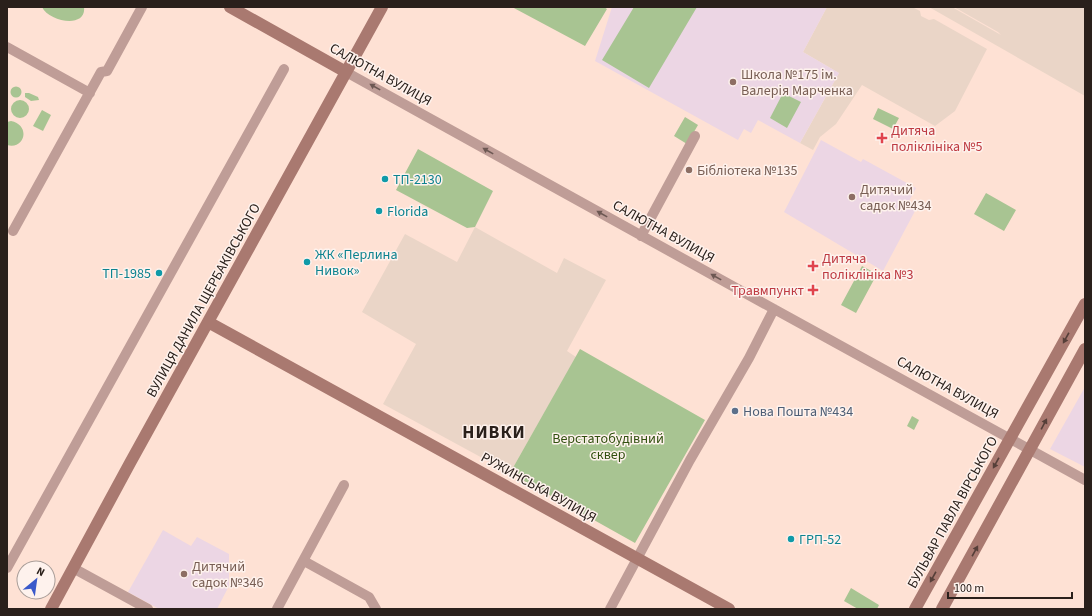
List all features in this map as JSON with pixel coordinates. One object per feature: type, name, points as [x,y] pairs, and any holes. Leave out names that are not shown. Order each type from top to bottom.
[{"type":"street","points":[[13,231],[101,72],[107,71],[142,7]]},
{"type":"street","name":"САЛЮТНА ВУЛИЦЯ","points":[[230,7],[1085,480]]},
{"type":"street","name":"ВУЛИЦЯ ДАНИЛА ЩЕРБАКІВСЬКОГО","points":[[51,609],[130,462],[382,7]]},
{"type":"street","points":[[7,47],[90,93]]},
{"type":"street","points":[[7,568],[284,69]]},
{"type":"street","points":[[642,236],[695,136]]},
{"type":"street","name":"БУЛЬВАР ПАВЛА ВІРСЬКОГО","points":[[915,609],[1085,304]]},
{"type":"street","points":[[610,609],[693,454],[749,358],[774,309]]},
{"type":"street","name":"РУЖИНСЬКА ВУЛИЦЯ","points":[[208,322],[729,609]]},
{"type":"street","points":[[942,609],[1085,349]]},
{"type":"street","points":[[277,609],[344,486]]},
{"type":"street","points":[[304,561],[369,597],[376,609]]},
{"type":"street","points":[[73,568],[148,609]]},
{"type":"shaded area","name":"Школа №175 ім. Валерія Марченка","points":[[612,7],[827,7],[803,52],[839,73],[800,143],[758,120],[751,133],[744,129],[738,140],[595,61]]},
{"type":"shaded area","points":[[827,7],[912,7],[920,11],[921,16],[929,20],[934,19],[987,49],[955,111],[935,126],[862,85],[836,124],[820,137],[813,150],[800,143],[839,73],[803,52]]},
{"type":"shaded area","points":[[929,7],[952,7],[1001,35],[954,7],[1085,7],[1085,96]]},
{"type":"shaded area","name":"Дитячий садок №434","points":[[821,140],[861,162],[863,159],[916,188],[907,205],[915,211],[883,271],[784,212]]},
{"type":"shaded area","points":[[475,227],[557,273],[564,258],[606,280],[567,351],[576,357],[510,473],[383,404],[416,344],[362,312],[405,234],[457,262]]},
{"type":"shaded area","points":[[1085,387],[1085,467],[1050,449]]},
{"type":"shaded area","name":"Дитячий садок №346","points":[[163,530],[191,546],[197,537],[229,554],[229,586],[217,609],[159,609],[128,592]]},
{"type":"green space","points":[[42,7],[84,7],[83,14],[80,18],[74,21],[67,21],[52,16]]},
{"type":"green space","points":[[512,7],[604,7],[607,9],[585,46]]},
{"type":"green space","points":[[634,7],[697,7],[649,88],[602,60]]},
{"type":"green space","points":[[14,87],[18,87],[20,88],[20,96],[14,97],[11,94],[11,90]]},
{"type":"green space","points":[[25,93],[38,97],[39,100],[31,101],[25,97]]},
{"type":"green space","points":[[783,93],[801,102],[787,128],[770,118]]},
{"type":"green space","points":[[20,100],[26,103],[29,109],[26,115],[20,118],[14,115],[11,109],[14,103]]},
{"type":"green space","points":[[878,108],[899,118],[893,129],[873,119]]},
{"type":"green space","points":[[42,110],[51,115],[43,131],[33,126]]},
{"type":"green space","points":[[685,117],[698,125],[687,144],[674,136]]},
{"type":"green space","points":[[11,121],[17,123],[23,132],[21,141],[13,146],[7,145],[7,122]]},
{"type":"green space","points":[[418,149],[493,191],[475,227],[467,228],[396,190]]},
{"type":"green space","points":[[986,193],[1016,210],[1004,231],[974,214]]},
{"type":"green space","points":[[862,266],[877,274],[856,313],[841,305]]},
{"type":"green space","name":"Верстатобудівний сквер","points":[[580,349],[705,420],[635,543],[510,473]]},
{"type":"green space","points":[[912,416],[919,420],[914,430],[907,426]]},
{"type":"green space","points":[[851,588],[879,605],[877,609],[858,609],[844,601]]},
{"type":"place","name":"Школа №175 ім. Валерія Марченка","points":[[733,82]]},
{"type":"place","name":"Дитяча поліклініка №5","points":[[882,138]]},
{"type":"place","name":"Бібліотека №135","points":[[689,170]]},
{"type":"place","name":"ТП-2130","points":[[385,179]]},
{"type":"place","name":"Дитячий садок №434","points":[[852,197]]},
{"type":"place","name":"Florida","points":[[379,211]]},
{"type":"place","name":"ЖК «Перлина Нивок»","points":[[307,262]]},
{"type":"place","name":"Дитяча поліклініка №3","points":[[813,266]]},
{"type":"place","name":"ТП-1985","points":[[159,273]]},
{"type":"place","name":"Травмпункт","points":[[813,290]]},
{"type":"place","name":"Нова Пошта №434","points":[[735,411]]},
{"type":"place","name":"ГРП-52","points":[[791,539]]},
{"type":"place","name":"Дитячий садок №346","points":[[184,574]]},
{"type":"district","name":"НИВКИ","points":[[494,432]]}]
